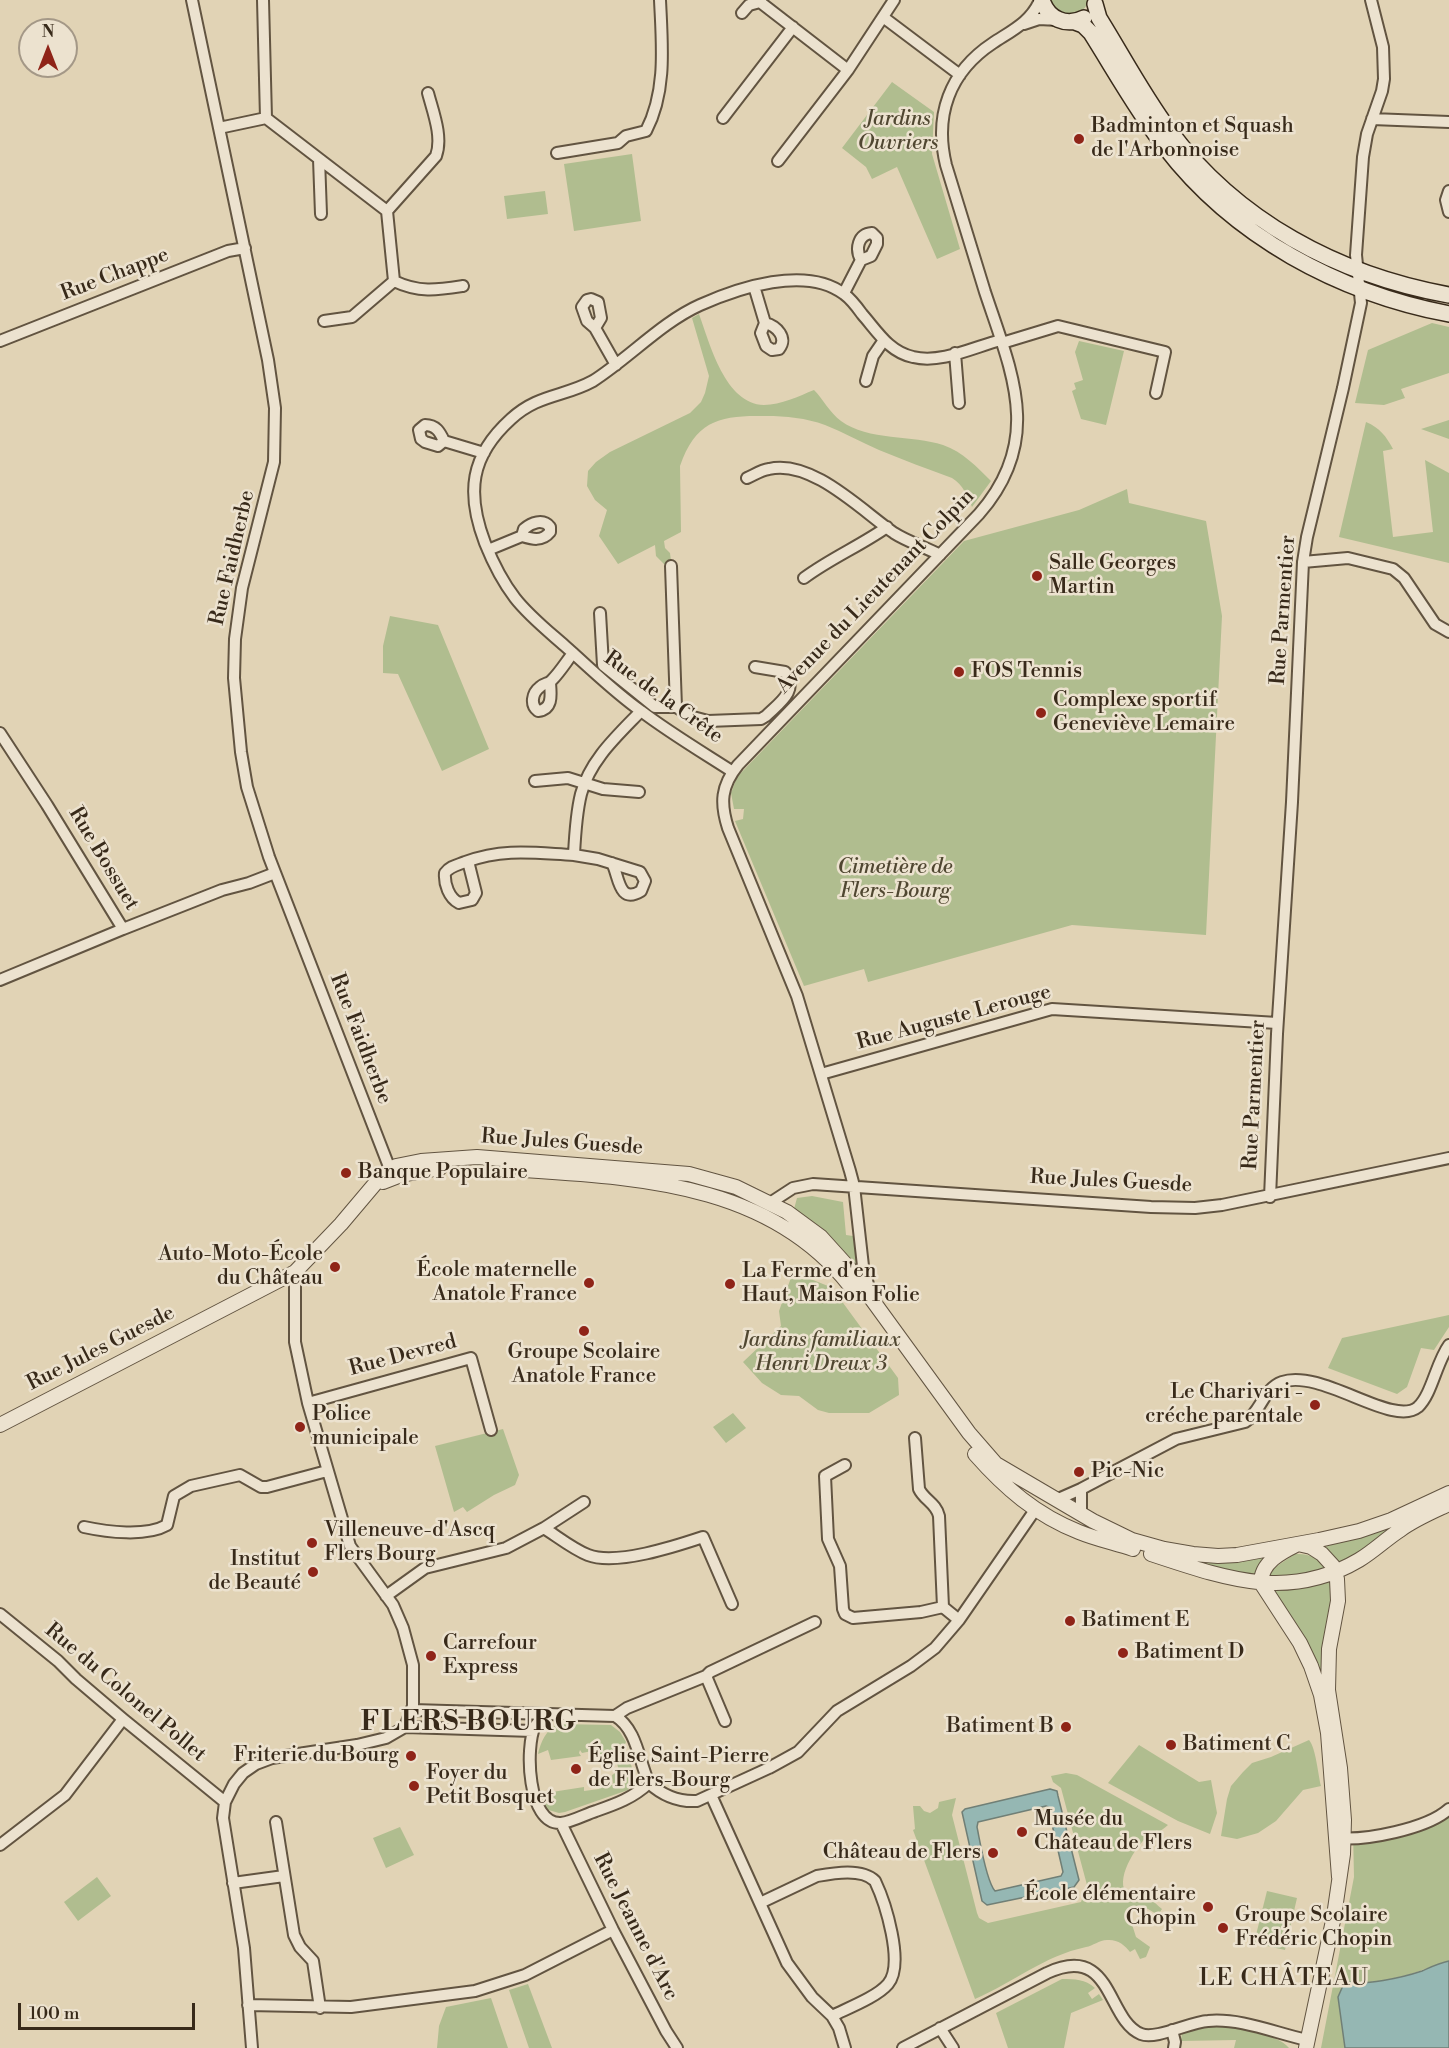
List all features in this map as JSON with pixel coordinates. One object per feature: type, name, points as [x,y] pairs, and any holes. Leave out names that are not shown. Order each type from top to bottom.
[{"type":"main road","points":[[1041,0],[1047,12],[1058,20],[1083,25],[1091,33],[1146,122],[1165,148],[1210,196],[1254,232],[1288,255],[1361,291],[1449,314]]},
{"type":"main road","points":[[1075,22],[1089,14],[1095,2]]},
{"type":"main road","points":[[1095,2],[1099,18],[1160,118],[1187,152],[1236,201],[1265,223],[1306,246],[1358,269],[1406,286],[1449,295]]},
{"type":"street","name":"Rue Faidherbe","points":[[192,0],[245,248],[273,387],[275,408],[275,444],[270,479],[238,605],[234,639],[234,678],[245,777],[257,823],[275,873],[392,1174]]},
{"type":"street","points":[[263,0],[266,118]]},
{"type":"street","points":[[557,153],[618,143],[626,136],[646,131],[653,117],[660,92],[660,0]]},
{"type":"street","points":[[778,161],[848,70],[894,0]]},
{"type":"street","name":"Avenue du Lieutenant Colpin","points":[[873,1301],[863,1266],[854,1186],[821,1074],[791,980],[724,817],[722,793],[733,772],[991,501],[1005,476],[1015,446],[1017,431],[1015,388],[965,229],[942,148],[941,132],[949,94],[960,75],[977,54],[1031,16],[1041,0]]},
{"type":"street","name":"Rue Parmentier","points":[[1270,1197],[1277,1023],[1292,807],[1304,562],[1307,537],[1361,303],[1356,236],[1363,157],[1372,119],[1382,91],[1384,68],[1383,47],[1371,0]]},
{"type":"street","points":[[742,13],[749,4],[760,1],[848,70]]},
{"type":"street","points":[[883,16],[960,75]]},
{"type":"street","name":"Avenue du Lieutenant Colpin","points":[[1018,27],[1040,20],[1058,20]]},
{"type":"street","points":[[723,118],[793,27]]},
{"type":"street","points":[[387,211],[436,156],[437,130],[428,93]]},
{"type":"street","points":[[219,128],[266,118],[387,211],[394,281]]},
{"type":"street","points":[[1372,119],[1449,122]]},
{"type":"street","points":[[319,159],[321,214]]},
{"type":"street","points":[[1449,192],[1446,203],[1449,213]]},
{"type":"street","name":"Rue Chappe","points":[[0,341],[228,251],[245,248]]},
{"type":"street","points":[[844,294],[861,260]]},
{"type":"street","points":[[394,281],[406,287],[427,291],[463,286]]},
{"type":"street","points":[[324,321],[352,317],[394,281]]},
{"type":"street","name":"Rue de la Crête","points":[[733,772],[641,711],[599,669],[573,653],[518,602],[498,573],[478,524],[474,503],[476,474],[483,453],[505,424],[523,409],[545,397],[587,384],[692,308],[729,293],[782,282],[810,281],[831,287],[844,294],[884,340],[898,352],[916,358],[930,359],[1058,326],[1166,352],[1156,393]]},
{"type":"street","points":[[754,286],[765,323]]},
{"type":"street","points":[[595,328],[616,365]]},
{"type":"street","points":[[866,381],[873,356],[884,340]]},
{"type":"street","points":[[955,353],[958,403]]},
{"type":"street","points":[[444,441],[483,453]]},
{"type":"street","points":[[747,478],[774,468],[802,473],[838,490],[901,537],[940,555]]},
{"type":"street","points":[[804,578],[828,561],[864,543],[887,527]]},
{"type":"street","points":[[488,550],[522,536]]},
{"type":"street","points":[[1304,562],[1348,558],[1393,569],[1404,578],[1435,624],[1449,632]]},
{"type":"street","points":[[659,723],[676,707],[671,566]]},
{"type":"street","points":[[600,613],[599,669],[654,707],[676,707],[693,717],[708,721],[761,719],[790,691],[791,684],[785,672],[755,667]]},
{"type":"street","name":"Rue de la Crête","points":[[550,682],[573,653]]},
{"type":"street","points":[[574,855],[578,806],[585,783],[599,756],[641,711]]},
{"type":"street","name":"Rue Bossuet","points":[[0,733],[48,806],[123,929],[222,890],[249,884],[275,873]]},
{"type":"street","points":[[535,781],[563,778],[603,789],[639,792]]},
{"type":"street","points":[[468,861],[502,852],[574,855],[612,863]]},
{"type":"street","points":[[0,980],[123,929]]},
{"type":"street","name":"Rue Auguste Lerouge","points":[[821,1074],[1052,1009],[1277,1023]]},
{"type":"street","name":"Rue Jules Guesde","points":[[0,1425],[295,1272],[361,1201],[392,1174],[467,1166],[606,1175],[706,1194],[744,1206],[767,1208],[788,1190],[803,1185],[854,1186],[1160,1208],[1214,1206],[1270,1197],[1449,1158]]},
{"type":"street","points":[[767,1208],[794,1216],[821,1237],[849,1268],[984,1452],[996,1464],[1113,1532],[1132,1540],[1183,1553],[1226,1556],[1340,1536],[1371,1527],[1449,1493]]},
{"type":"street","points":[[767,1208],[840,1272],[974,1454],[1011,1492],[1035,1510],[1060,1524],[1094,1537],[1232,1579],[1261,1584],[1303,1582],[1335,1572],[1367,1555],[1410,1523],[1449,1504]]},
{"type":"street","points":[[252,2048],[243,1940],[223,1818],[225,1802],[240,1777],[259,1762],[374,1741],[397,1734],[405,1728],[413,1710],[415,1683],[412,1658],[400,1620],[386,1596],[350,1546],[327,1471],[297,1361],[295,1272]]},
{"type":"street","points":[[413,1710],[615,1716],[621,1719],[629,1729],[649,1783],[664,1794],[682,1801],[697,1801],[798,1752],[837,1711],[923,1657],[959,1620],[1035,1510],[1043,1504],[1081,1489],[1176,1438],[1245,1422],[1273,1387],[1288,1381],[1305,1381],[1331,1387],[1397,1412],[1411,1411],[1422,1402],[1428,1393],[1440,1361],[1449,1346]]},
{"type":"street","name":"Rue Devred","points":[[308,1403],[471,1358],[491,1430]]},
{"type":"street","points":[[915,1438],[919,1489],[936,1507],[939,1516],[943,1607],[959,1620]]},
{"type":"street","points":[[845,1465],[825,1476],[828,1539],[840,1566],[845,1614],[853,1618],[913,1613],[943,1607]]},
{"type":"street","points":[[84,1527],[110,1532],[159,1529],[169,1522],[174,1496],[191,1486],[240,1475],[261,1487],[267,1487],[327,1471]]},
{"type":"street","points":[[1081,1489],[1081,1514]]},
{"type":"street","points":[[386,1596],[425,1568],[498,1551],[544,1528],[584,1502]]},
{"type":"street","points":[[544,1528],[583,1552],[605,1558],[676,1546],[703,1537],[732,1604]]},
{"type":"street","points":[[903,2048],[1064,1966],[1086,1969],[1097,1976],[1112,1996],[1124,2019],[1134,2030],[1146,2036],[1200,2022],[1222,2021],[1306,2044],[1332,1925],[1339,1877],[1341,1777],[1328,1690],[1329,1649],[1338,1601],[1335,1572],[1322,1554],[1311,1547],[1298,1544],[1269,1562],[1261,1575],[1261,1584],[1300,1643],[1321,1695],[1328,1733],[1339,1838]]},
{"type":"street","name":"Rue du Colonel Pollet","points":[[0,1614],[225,1802]]},
{"type":"street","points":[[615,1716],[627,1708],[706,1676],[710,1672],[815,1622]]},
{"type":"street","points":[[706,1676],[724,1721]]},
{"type":"street","points":[[405,1728],[533,1731],[539,1721],[549,1715]]},
{"type":"street","points":[[0,1845],[65,1796],[123,1719]]},
{"type":"street","name":"Rue Jeanne d'Arc","points":[[533,1731],[530,1771],[533,1795],[542,1812],[561,1823],[613,1930],[677,2048]]},
{"type":"street","points":[[561,1823],[622,1802],[649,1783]]},
{"type":"street","points":[[711,1795],[790,1968],[812,1996],[832,2016],[839,2028],[845,2048]]},
{"type":"street","points":[[1339,1838],[1365,1837],[1415,1827],[1430,1822],[1449,1809]]},
{"type":"street","points":[[276,1822],[294,1935],[300,1947],[313,1961],[320,2008]]},
{"type":"street","points":[[760,1903],[817,1876],[827,1874],[860,1874],[875,1881],[891,1925],[893,1978],[875,1994],[832,2016]]},
{"type":"street","points":[[233,1884],[284,1876]]},
{"type":"street","points":[[248,2006],[320,2008],[362,2006],[488,1988],[534,1972],[613,1930]]},
{"type":"street","points":[[940,2028],[952,2048]]},
{"type":"street","points":[[1172,2030],[1174,2048]]},
{"type":"green space","points":[[1048,0],[1089,0],[1078,13],[1061,15]]},
{"type":"green space","name":"Jardins Ouvriers","points":[[892,82],[934,112],[932,154],[960,249],[937,259],[897,167],[872,179],[866,167],[842,148]]},
{"type":"green space","points":[[632,154],[641,221],[574,231],[564,164]]},
{"type":"green space","points":[[545,191],[548,214],[507,219],[504,196]]},
{"type":"green space","points":[[699,314],[714,356],[729,384],[739,395],[750,402],[764,405],[777,404],[814,390],[837,418],[852,427],[877,435],[943,445],[975,465],[991,481],[972,507],[962,487],[952,478],[879,450],[825,425],[781,416],[724,419],[703,429],[694,438],[680,466],[681,532],[664,541],[671,561],[666,566],[656,556],[655,545],[618,564],[599,536],[607,510],[595,500],[587,486],[588,471],[610,452],[690,413],[701,402],[709,376],[692,318]]},
{"type":"green space","points":[[1432,323],[1449,327],[1449,373],[1401,389],[1405,398],[1384,405],[1355,403],[1368,350]]},
{"type":"green space","points":[[1079,341],[1124,351],[1106,425],[1081,419],[1072,391],[1076,389],[1074,383],[1083,380],[1075,352]]},
{"type":"green space","points":[[1449,420],[1449,439],[1421,429]]},
{"type":"green space","points":[[1366,422],[1382,433],[1393,449],[1383,451],[1393,537],[1433,532],[1425,460],[1449,473],[1449,563],[1339,537]]},
{"type":"green space","name":"Complexe sportif Geneviève Lemaire","points":[[1127,489],[1129,503],[1206,521],[1222,616],[1206,935],[1072,925],[868,982],[864,969],[804,986],[735,821],[743,819],[744,809],[734,809],[731,793],[737,777],[964,541],[1079,510]]},
{"type":"green space","points":[[390,616],[438,625],[489,749],[442,771],[398,674],[383,673],[383,646]]},
{"type":"green space","points":[[812,1196],[843,1202],[846,1235],[853,1236],[857,1264],[855,1265],[824,1232],[794,1209],[797,1198]]},
{"type":"green space","name":"Jardins familiaux Henri Dreux 3","points":[[793,1272],[828,1286],[838,1296],[898,1378],[899,1395],[869,1413],[829,1413],[818,1410],[799,1396],[781,1395],[762,1383],[743,1362],[781,1326],[779,1311]]},
{"type":"green space","points":[[1449,1315],[1449,1327],[1434,1350],[1421,1348],[1407,1387],[1397,1394],[1328,1368],[1342,1338]]},
{"type":"green space","points":[[733,1413],[746,1428],[726,1443],[713,1427]]},
{"type":"green space","points":[[503,1429],[519,1475],[515,1485],[467,1512],[463,1507],[454,1512],[435,1446]]},
{"type":"green space","points":[[1411,1516],[1369,1548],[1338,1566],[1324,1547],[1353,1539]]},
{"type":"green space","points":[[1280,1551],[1256,1578],[1249,1578],[1176,1556]]},
{"type":"green space","points":[[1295,1554],[1314,1557],[1329,1569],[1317,1573],[1268,1579],[1274,1568]]},
{"type":"green space","points":[[1331,1582],[1334,1585],[1322,1689],[1270,1589],[1300,1588]]},
{"type":"green space","points":[[558,1724],[611,1725],[620,1732],[626,1742],[624,1746],[619,1747],[630,1761],[633,1773],[628,1790],[565,1812],[559,1813],[545,1809],[539,1794],[584,1787],[584,1791],[599,1789],[598,1786],[613,1785],[612,1775],[619,1771],[618,1761],[610,1760],[610,1757],[609,1760],[595,1761],[596,1751],[593,1749],[582,1753],[580,1750],[581,1756],[551,1760],[548,1750],[538,1754],[545,1736]]},
{"type":"green space","points":[[1309,1740],[1315,1755],[1321,1786],[1303,1790],[1276,1821],[1258,1833],[1237,1839],[1221,1836],[1231,1786],[1243,1772],[1252,1763]]},
{"type":"green space","points":[[1139,1745],[1199,1782],[1211,1780],[1217,1813],[1210,1834],[1178,1821],[1108,1783]]},
{"type":"green space","points":[[1066,1773],[1077,1775],[1168,1825],[1159,1832],[1150,1834],[1138,1847],[1128,1864],[1123,1881],[1128,1895],[1144,1897],[1162,1909],[1158,1915],[1143,1906],[1131,1913],[1130,1918],[1136,1937],[1150,1947],[1146,1957],[1140,1959],[1135,1949],[1130,1952],[1117,1942],[1104,1940],[1056,1957],[975,1999],[913,1830],[915,1829],[913,1806],[920,1806],[924,1811],[930,1813],[938,1808],[939,1802],[956,1798],[952,1815],[977,1913],[979,1918],[988,1923],[1081,1902],[1087,1885],[1061,1788],[1053,1782],[1051,1776]]},
{"type":"green space","points":[[1449,1814],[1449,1961],[1396,1978],[1344,1985],[1338,1997],[1345,2048],[1321,2048],[1354,1877],[1353,1832],[1387,1829]]},
{"type":"green space","points":[[400,1827],[414,1855],[386,1868],[373,1838]]},
{"type":"green space","points":[[97,1877],[111,1896],[78,1921],[64,1902]]},
{"type":"green space","points":[[1267,1891],[1297,1898],[1285,1950],[1254,1943]]},
{"type":"green space","points":[[1062,1979],[1084,1981],[1095,1988],[1088,1993],[1092,1999],[1099,1994],[1103,2000],[1071,2013],[1064,2048],[1008,2048],[996,2013]]},
{"type":"green space","points":[[528,1984],[552,2048],[529,2048],[509,1990]]},
{"type":"green space","points":[[491,1998],[508,2048],[437,2048],[439,2026],[446,2007]]},
{"type":"green space","points":[[1210,2026],[1264,2034],[1275,2038],[1289,2048],[1234,2048],[1236,2040],[1181,2041],[1182,2032]]},
{"type":"water","points":[[1050,1789],[1057,1791],[1079,1880],[1074,1887],[987,1905],[982,1901],[962,1812],[965,1809]],"holes":[[[1048,1807],[1063,1872],[1061,1876],[995,1891],[984,1861],[978,1822]]]},
{"type":"water","points":[[1449,1961],[1449,2048],[1345,2048],[1338,1997],[1345,1981],[1362,1983],[1394,1978]]},
{"type":"place","name":"Badminton et Squash de l'Arbonnoise","points":[[1079,139]]},
{"type":"place","name":"Salle Georges Martin","points":[[1037,576]]},
{"type":"place","name":"FOS Tennis","points":[[959,672]]},
{"type":"place","name":"Complexe sportif Geneviève Lemaire","points":[[1041,713]]},
{"type":"place","name":"Banque Populaire","points":[[346,1173]]},
{"type":"place","name":"Auto-Moto-École du Château","points":[[335,1267]]},
{"type":"place","name":"École maternelle Anatole France","points":[[589,1283]]},
{"type":"place","name":"La Ferme d'en Haut, Maison Folie","points":[[730,1284]]},
{"type":"place","name":"Groupe Scolaire Anatole France","points":[[584,1331]]},
{"type":"place","name":"Le Charivari - créche parentale","points":[[1315,1405]]},
{"type":"place","name":"Police municipale","points":[[300,1427]]},
{"type":"place","name":"Pic-Nic","points":[[1079,1472]]},
{"type":"place","name":"Villeneuve-d'Ascq Flers Bourg","points":[[312,1543]]},
{"type":"place","name":"Institut de Beauté","points":[[313,1572]]},
{"type":"place","name":"Batiment E","points":[[1070,1621]]},
{"type":"place","name":"Batiment D","points":[[1123,1653]]},
{"type":"place","name":"Carrefour Express","points":[[431,1656]]},
{"type":"place","name":"Batiment B","points":[[1066,1727]]},
{"type":"place","name":"Batiment C","points":[[1171,1745]]},
{"type":"place","name":"Friterie du Bourg","points":[[411,1756]]},
{"type":"place","name":"Église Saint-Pierre de Flers-Bourg","points":[[576,1769]]},
{"type":"place","name":"Foyer du Petit Bosquet","points":[[414,1786]]},
{"type":"place","name":"Musée du Château de Flers","points":[[1022,1832]]},
{"type":"place","name":"Château de Flers","points":[[993,1853]]},
{"type":"place","name":"École élémentaire Chopin","points":[[1208,1907]]},
{"type":"place","name":"Groupe Scolaire Frédéric Chopin","points":[[1223,1928]]},
{"type":"district","name":"FLERS BOURG","points":[[469,1724]]},
{"type":"district","name":"LE CHÂTEAU","points":[[1284,1979]]},
{"type":"park label","name":"Cimetière de Flers-Bourg","points":[[895,880]]}]
